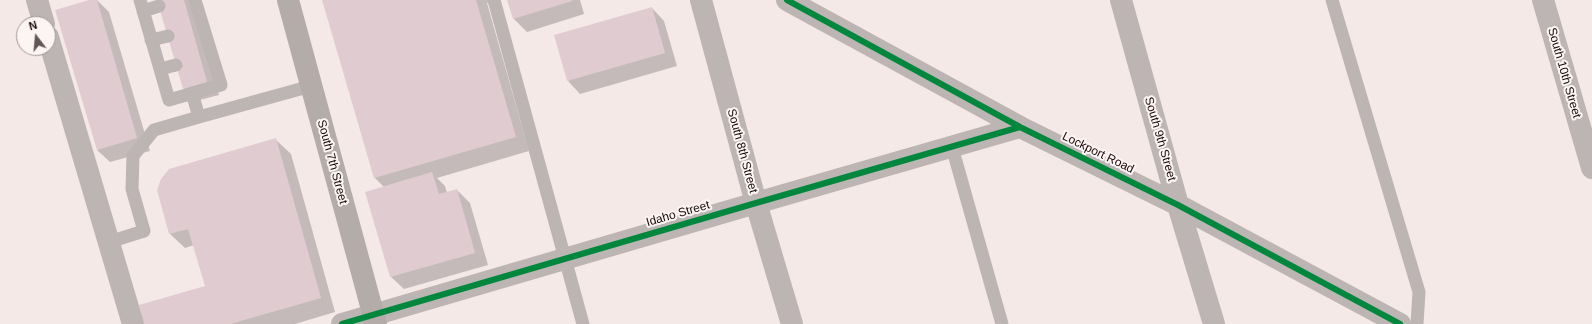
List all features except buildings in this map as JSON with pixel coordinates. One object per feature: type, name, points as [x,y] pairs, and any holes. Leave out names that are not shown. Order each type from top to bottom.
[{"type":"main road","name":"South 7th Street","points":[[288,0],[375,320]]},
{"type":"street","points":[[37,0],[42,16]]},
{"type":"street","name":"South 8th Street","points":[[701,0],[756,203],[792,324]]},
{"type":"street","name":"Lockport Road","points":[[786,0],[1020,128],[1178,205],[1400,324]]},
{"type":"street","name":"South 9th Street","points":[[1121,0],[1178,205],[1214,324]]},
{"type":"street","name":"South 10th Street","points":[[1543,0],[1592,168]]},
{"type":"street","points":[[54,56],[133,324]]},
{"type":"street","name":"Idaho Street","points":[[342,324],[375,320],[565,259],[1020,128]]},
{"type":"lane","points":[[159,6],[141,6],[169,100],[221,85],[206,56],[198,28],[196,0]]},
{"type":"lane","points":[[494,0],[583,324]]},
{"type":"lane","points":[[1332,0],[1420,292],[1417,324]]},
{"type":"lane","points":[[151,40],[168,36]]},
{"type":"lane","points":[[160,69],[176,64]]},
{"type":"lane","points":[[109,242],[144,231],[132,189],[133,156],[154,130],[312,86]]},
{"type":"lane","points":[[192,93],[199,117]]},
{"type":"lane","points":[[952,147],[1002,324]]},
{"type":"cycle path","points":[[787,0],[1020,127],[1178,205],[1400,324]]},
{"type":"cycle path","points":[[342,324],[1020,127]]}]
